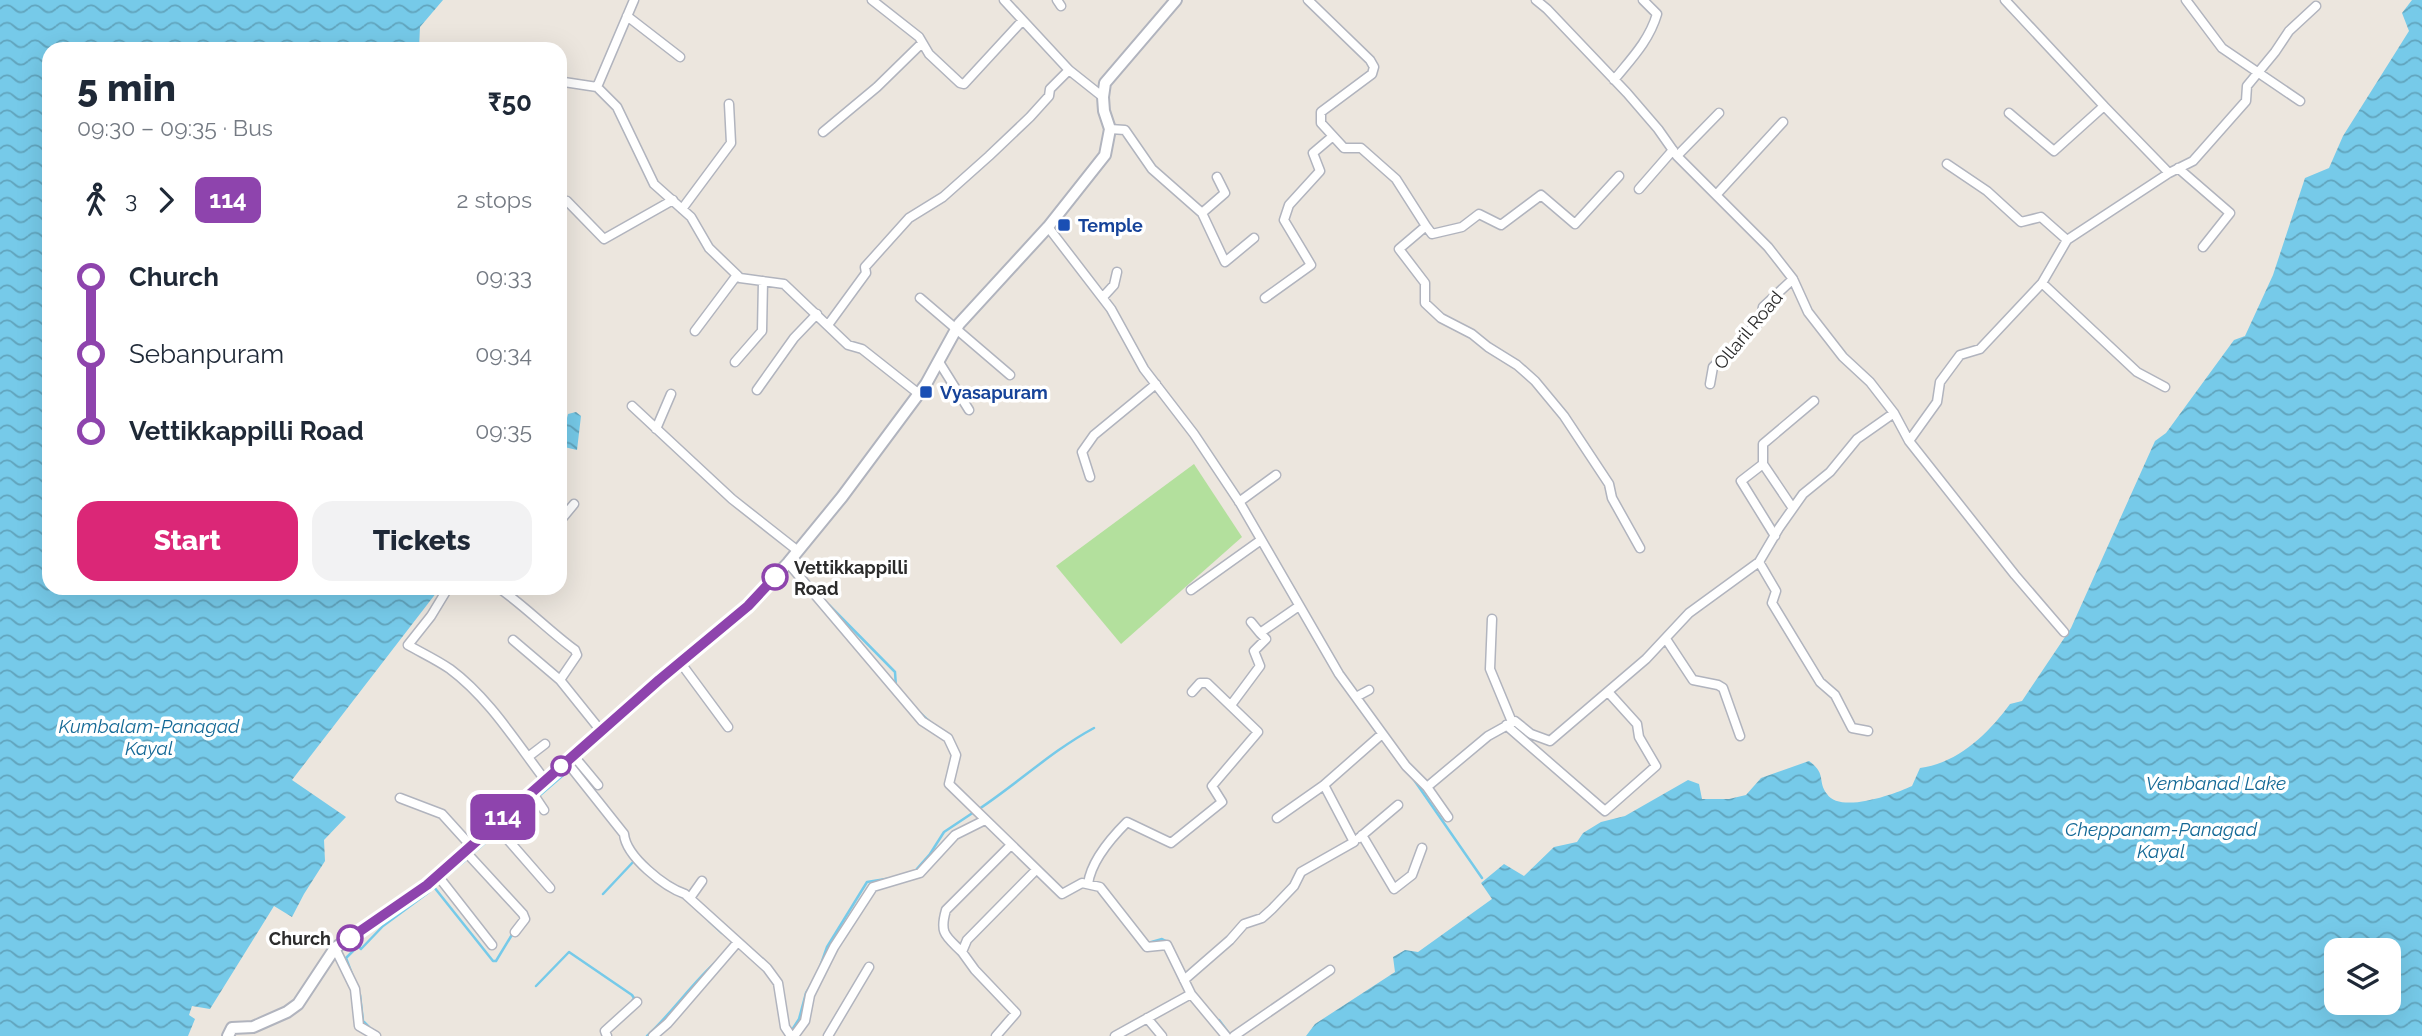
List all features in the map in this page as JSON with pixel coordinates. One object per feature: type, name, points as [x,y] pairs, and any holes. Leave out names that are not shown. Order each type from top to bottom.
[{"type":"main road","points":[[228,1036],[232,1028],[253,1027],[287,1012],[298,1004],[335,948],[438,876],[680,662],[748,606],[788,564],[842,498],[919,394],[959,324],[1048,227],[1105,155],[1110,129],[1103,97],[1105,83],[1177,0]]},
{"type":"street","points":[[873,0],[919,37],[929,54],[964,84],[1022,20]]},
{"type":"street","points":[[1004,0],[1069,70],[1103,97]]},
{"type":"street","points":[[1308,0],[1374,67],[1372,74],[1321,112],[1321,123],[1344,148],[1361,148],[1396,179],[1432,234],[1462,227],[1479,214],[1501,225],[1541,195],[1575,224],[1619,176]]},
{"type":"street","points":[[1536,0],[1614,80],[1675,153],[1768,247],[1793,279],[1808,312],[1843,357],[1870,382],[1894,413],[1909,441],[2015,575],[2064,632]]},
{"type":"street","points":[[1614,80],[1643,46],[1653,27],[1657,14],[1643,0]]},
{"type":"street","points":[[2005,0],[2104,106],[2174,171],[2230,214],[2203,247]]},
{"type":"street","points":[[2186,0],[2222,48],[2300,101]]},
{"type":"street","points":[[597,87],[633,1]]},
{"type":"street","points":[[1909,441],[1937,402],[1940,383],[1960,355],[1980,349],[2042,283],[2067,240],[2193,161],[2246,101],[2247,86],[2289,31],[2316,6]]},
{"type":"street","points":[[628,16],[680,57]]},
{"type":"street","points":[[823,132],[877,87],[922,43]]},
{"type":"street","points":[[2056,55],[2065,46]]},
{"type":"street","points":[[828,325],[866,273],[865,267],[909,218],[943,197],[989,156],[1036,110],[1049,96],[1050,89],[1069,70]]},
{"type":"street","points":[[567,82],[597,87],[617,107],[654,184],[691,217],[709,248],[740,278],[784,284],[848,345],[862,349],[919,394]]},
{"type":"street","points":[[682,209],[731,143],[729,104]]},
{"type":"street","points":[[2009,113],[2054,151],[2104,106]]},
{"type":"street","points":[[1639,189],[1719,113]]},
{"type":"street","points":[[1717,194],[1783,122]]},
{"type":"street","points":[[1110,129],[1125,130],[1152,169],[1202,213],[1224,262],[1254,238]]},
{"type":"street","points":[[1265,298],[1311,264],[1284,220],[1289,205],[1320,171],[1313,153],[1333,136]]},
{"type":"street","points":[[1947,164],[1987,191],[2021,222],[2041,217],[2067,240]]},
{"type":"street","points":[[1202,213],[1225,193],[1217,177]]},
{"type":"street","points":[[567,201],[604,239],[673,200]]},
{"type":"street","points":[[1426,226],[1399,249],[1425,283],[1425,303],[1441,318],[1472,334],[1517,365],[1535,382],[1564,416],[1609,484],[1612,498],[1640,548]]},
{"type":"street","points":[[1048,227],[1103,297],[1144,369],[1194,434],[1239,502],[1339,674],[1406,766],[1427,787],[1448,817]]},
{"type":"street","points":[[1103,297],[1114,285],[1117,272]]},
{"type":"street","points":[[695,331],[737,275]]},
{"type":"street","name":"Ollaril Road","points":[[1710,384],[1713,367],[1760,321],[1763,307],[1793,279]]},
{"type":"street","points":[[735,362],[762,331],[763,281]]},
{"type":"street","points":[[2042,283],[2137,372],[2165,387]]},
{"type":"street","points":[[920,298],[1010,375]]},
{"type":"street","points":[[757,390],[794,338],[817,314]]},
{"type":"street","points":[[939,362],[969,410]]},
{"type":"street","points":[[1090,477],[1082,453],[1094,435],[1156,384]]},
{"type":"street","points":[[656,429],[671,394]]},
{"type":"street","points":[[1792,507],[1763,464],[1763,444],[1814,401]]},
{"type":"street","points":[[632,406],[715,484],[798,551]]},
{"type":"street","points":[[1427,787],[1488,736],[1509,723],[1515,721],[1531,734],[1550,741],[1609,693],[1666,639],[1689,613],[1759,562],[1792,507],[1803,494],[1830,472],[1857,439],[1894,413]]},
{"type":"street","points":[[1763,464],[1741,481],[1776,536]]},
{"type":"street","points":[[1239,502],[1276,475]]},
{"type":"street","points":[[567,513],[574,504]]},
{"type":"street","points":[[1191,590],[1261,540]]},
{"type":"street","points":[[1759,562],[1776,591],[1772,603],[1820,682],[1835,695],[1852,728],[1868,731]]},
{"type":"street","points":[[788,564],[922,720],[948,738],[956,755],[949,785],[1062,894],[1082,883],[1100,887],[1147,947],[1167,945],[1192,994],[1226,1036]]},
{"type":"street","points":[[444,595],[408,645],[449,669],[471,688],[490,708],[545,780]]},
{"type":"street","points":[[509,595],[535,614],[544,626],[575,650],[577,655],[560,680]]},
{"type":"street","points":[[1260,633],[1299,606]]},
{"type":"street","points":[[1492,619],[1490,668],[1509,723],[1605,811],[1656,766],[1639,737],[1637,724],[1609,693]]},
{"type":"street","points":[[1231,705],[1260,666],[1254,651],[1266,639],[1251,622]]},
{"type":"street","points":[[1666,639],[1693,680],[1723,688],[1740,736]]},
{"type":"street","points":[[513,640],[560,680],[601,731]]},
{"type":"street","points":[[680,662],[728,727]]},
{"type":"street","points":[[1088,884],[1090,871],[1118,831],[1128,822],[1171,843],[1222,802],[1212,786],[1258,732],[1207,683],[1200,683],[1192,692]]},
{"type":"street","points":[[1356,696],[1369,690]]},
{"type":"street","points":[[1277,818],[1324,785],[1382,734]]},
{"type":"street","points":[[528,757],[545,744]]},
{"type":"street","points":[[570,758],[624,834],[625,842],[637,860],[672,889],[690,898],[767,968],[778,983],[785,1027],[793,1036],[804,1021],[810,995],[834,947],[873,887],[920,873],[955,835],[985,820]]},
{"type":"street","points":[[570,758],[598,785]]},
{"type":"street","points":[[1324,785],[1354,842]]},
{"type":"street","points":[[532,792],[544,810]]},
{"type":"street","points":[[400,798],[442,814],[523,914],[525,919],[515,932]]},
{"type":"street","points":[[1184,980],[1230,940],[1244,924],[1262,918],[1294,886],[1301,872],[1354,842],[1398,806]]},
{"type":"street","points":[[495,825],[550,888]]},
{"type":"street","points":[[1362,835],[1394,889],[1412,875],[1422,848]]},
{"type":"street","points":[[996,1036],[1016,1013],[944,934],[942,924],[946,911],[1011,845]]},
{"type":"street","points":[[962,952],[967,940],[1036,870]]},
{"type":"street","points":[[438,876],[492,945]]},
{"type":"street","points":[[690,898],[702,881]]},
{"type":"street","points":[[653,1036],[668,1023],[737,943]]},
{"type":"street","points":[[335,948],[355,989],[359,1026],[376,1036]]},
{"type":"street","points":[[828,1036],[869,967]]},
{"type":"street","points":[[1234,1036],[1330,970]]},
{"type":"street","points":[[1115,1036],[1192,994]]},
{"type":"street","points":[[607,1036],[605,1031],[637,1002]]},
{"type":"street","points":[[1147,1018],[1162,1036]]},
{"type":"green space","points":[[1194,464],[1242,537],[1121,644],[1056,566]]},
{"type":"water","name":"Kumbalam-Panagad Kayal","points":[[0,0],[443,0],[420,27],[419,42],[42,42],[42,595],[435,595],[292,780],[346,817],[324,840],[325,861],[292,917],[274,906],[210,1009],[192,1006],[189,1015],[195,1019],[188,1036],[0,1036]]},
{"type":"water","name":"Vembanad Lake","points":[[2412,0],[2422,0],[2422,1036],[1306,1036],[1315,1024],[1395,972],[1393,957],[1405,950],[1418,952],[1492,899],[1481,883],[1504,864],[1524,876],[1554,847],[1577,842],[1583,833],[1601,822],[1625,816],[1688,780],[1699,784],[1702,799],[1729,799],[1746,795],[1761,778],[1809,761],[1818,770],[1824,789],[1834,800],[1855,802],[1881,797],[1912,786],[1920,768],[1947,760],[1959,753],[1982,736],[2010,704],[2022,701],[2071,628],[2155,441],[2166,433],[2234,340],[2245,336],[2273,275],[2305,178],[2329,168],[2343,136],[2409,31],[2402,13]]},
{"type":"water","points":[[576,412],[581,416],[577,450],[567,448],[568,414]]},
{"type":"waterway","points":[[829,605],[895,672],[896,687]]},
{"type":"waterway","points":[[1351,696],[1359,708]]},
{"type":"waterway","points":[[919,712],[930,722]]},
{"type":"waterway","points":[[979,809],[1064,746],[1094,728]]},
{"type":"waterway","points":[[471,855],[569,770]]},
{"type":"waterway","points":[[1412,777],[1482,878]]},
{"type":"waterway","points":[[915,871],[944,832],[974,812]]},
{"type":"waterway","points":[[444,878],[467,859]]},
{"type":"waterway","points":[[603,894],[634,861]]},
{"type":"waterway","points":[[821,964],[827,947],[867,882],[892,878]]},
{"type":"waterway","points":[[439,883],[434,887],[493,961],[496,961],[513,933]]},
{"type":"waterway","points":[[355,982],[346,958],[358,946],[361,949],[383,926],[430,889]]},
{"type":"waterway","points":[[709,921],[722,933]]},
{"type":"waterway","points":[[1148,943],[1162,939],[1168,942]]},
{"type":"waterway","points":[[536,986],[569,952],[632,995],[634,998],[631,1003]]},
{"type":"waterway","points":[[647,1036],[718,960]]},
{"type":"waterway","points":[[790,1033],[799,1019],[811,985]]},
{"type":"waterway","points":[[360,995],[363,1021],[369,1027]]},
{"type":"waterway","points":[[1219,1020],[1231,1036]]},
{"type":"bus line","name":"114","points":[[350,938],[427,885],[659,680],[748,606],[775,577]]},
{"type":"place","name":"Temple","points":[[1064,225]]},
{"type":"place","name":"Vyasapuram","points":[[926,392]]},
{"type":"place","name":"Vettikkappilli Road","points":[[775,577]]},
{"type":"place","name":"Church","points":[[350,938]]},
{"type":"water label","name":"Cheppanam-Panagad Kayal","points":[[2161,840]]}]
